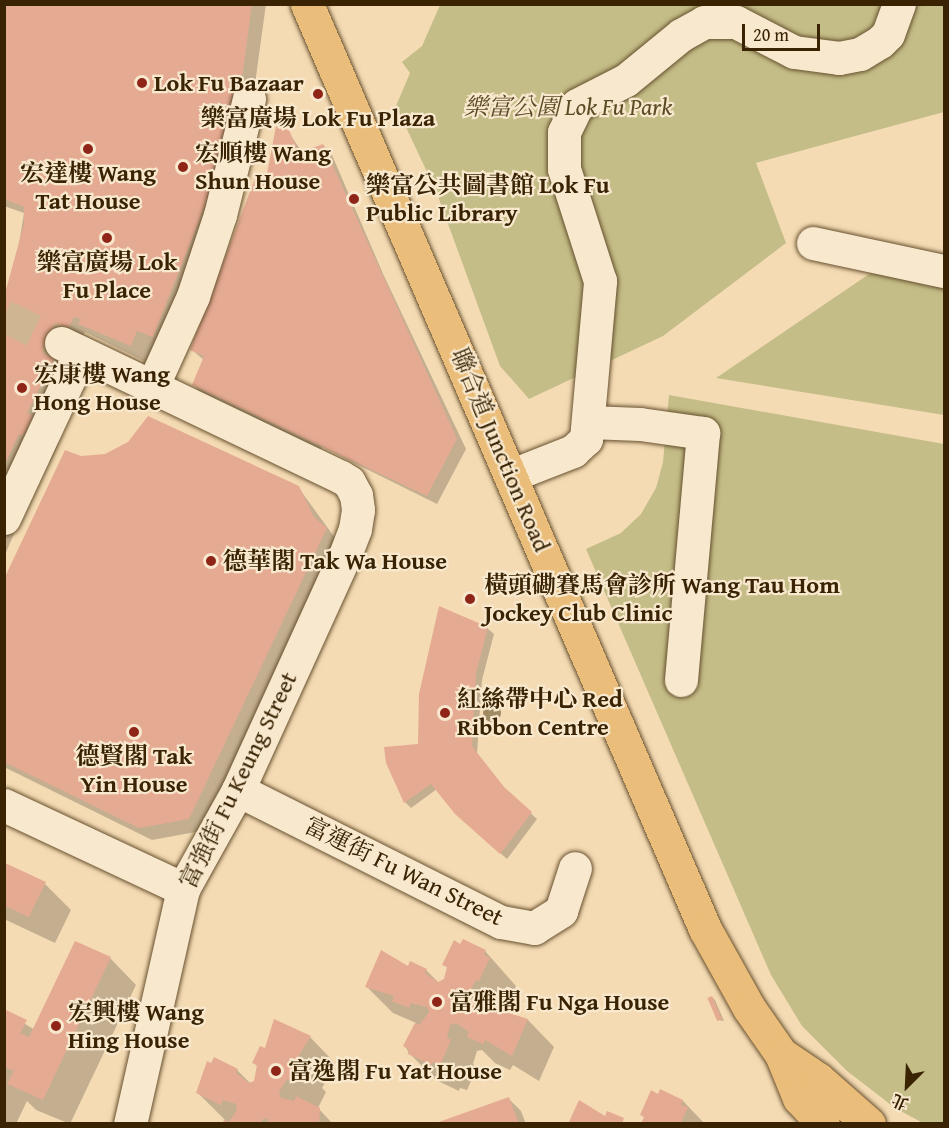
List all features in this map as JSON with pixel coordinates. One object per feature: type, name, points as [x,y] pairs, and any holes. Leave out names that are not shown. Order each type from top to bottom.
[{"type":"main road","name":"聯合道 Junction Road","points":[[307,4],[512,475],[705,929],[749,1008],[781,1054],[799,1098],[823,1124]]},
{"type":"main road","name":"聯合道 Junction Road","points":[[781,1054],[818,1079],[869,1124]]},
{"type":"street","points":[[512,475],[573,451],[586,440],[589,422],[600,281],[564,169],[564,132],[572,112],[584,99],[626,80],[681,35],[704,22],[736,21],[794,52],[839,58],[860,54],[880,42],[888,34],[899,4]]},
{"type":"street","points":[[4,518],[71,348],[152,387],[193,296],[220,215],[249,99]]},
{"type":"street","points":[[813,243],[945,272]]},
{"type":"street","name":"富強街 Fu Keung Street","points":[[130,1124],[183,889],[238,790],[355,529],[356,495],[347,473],[152,387]]},
{"type":"street","points":[[589,422],[640,424],[703,433],[681,680]]},
{"type":"street","name":"富運街 Fu Wan Street","points":[[238,790],[501,921],[534,928],[561,911],[575,868]]},
{"type":"street","points":[[4,805],[183,889]]},
{"type":"green space","name":"樂富公園 Lok Fu Park","points":[[440,5],[944,5],[944,112],[756,163],[786,243],[663,336],[529,399],[500,366],[436,191],[396,106],[410,73],[402,62],[422,46]]},
{"type":"green space","points":[[881,266],[944,288],[944,415],[716,378]]},
{"type":"green space","points":[[669,395],[944,444],[944,1123],[923,1123],[895,1108],[847,1071],[802,1026],[771,975],[586,549],[621,533],[641,514],[656,488],[663,462]]},
{"type":"building","name":"樂富廣場 Lok Fu Place","points":[[4,4],[252,4],[243,71],[210,193],[153,337],[137,331],[131,346],[78,324],[81,319],[74,317],[27,413],[33,416],[23,436],[19,434],[4,466],[4,297],[24,224],[24,207],[4,199]]},
{"type":"building","points":[[276,126],[289,130],[299,153],[323,144],[457,439],[427,496],[192,385],[204,356],[190,350],[257,173],[267,174]]},
{"type":"building","points":[[148,416],[299,486],[314,517],[327,528],[189,819],[139,828],[4,762],[4,579],[65,450],[81,456],[105,454],[128,442]]},
{"type":"building","points":[[439,606],[488,627],[476,673],[472,746],[504,787],[532,812],[500,854],[455,814],[431,784],[404,803],[386,763],[384,747],[418,744],[419,694]]},
{"type":"building","points":[[5,863],[46,882],[29,917],[5,906]]},
{"type":"building","name":"富雅閣 Fu Nga House","points":[[463,939],[486,950],[484,955],[490,958],[479,981],[476,980],[470,991],[464,993],[466,999],[482,1003],[485,997],[501,1005],[499,1010],[528,1019],[512,1056],[485,1040],[483,1044],[467,1037],[469,1032],[456,1023],[450,1025],[447,1038],[451,1040],[440,1065],[433,1062],[432,1065],[408,1054],[409,1050],[403,1046],[415,1023],[419,1025],[429,1012],[427,1007],[411,1003],[409,1008],[392,1001],[394,996],[365,987],[381,950],[408,966],[410,961],[427,969],[425,973],[438,982],[444,979],[447,967],[442,965],[454,940],[460,944]]},
{"type":"building","name":"宏興樓 Wang Hing House","points":[[75,941],[111,957],[43,1100],[7,1084],[14,1071],[4,1067],[4,1009],[27,1020],[20,1033],[29,1037]]},
{"type":"building","points":[[712,996],[722,1019],[717,1021],[707,998]]},
{"type":"building","name":"富逸閣 Fu Yat House","points":[[274,1019],[311,1036],[295,1062],[300,1064],[292,1081],[287,1079],[279,1092],[281,1098],[294,1101],[296,1096],[320,1108],[319,1124],[269,1124],[267,1118],[261,1120],[263,1124],[222,1124],[224,1120],[229,1122],[237,1110],[236,1104],[223,1100],[221,1105],[196,1093],[207,1061],[211,1063],[214,1057],[238,1069],[236,1073],[249,1083],[254,1081],[257,1065],[252,1063],[260,1046],[265,1048]]},
{"type":"building","points":[[660,1089],[683,1100],[681,1105],[688,1107],[680,1124],[641,1124],[644,1117],[640,1115],[651,1090],[658,1094]]},
{"type":"building","points":[[509,1097],[519,1124],[436,1124],[436,1123]]},
{"type":"building","points":[[579,1100],[605,1116],[607,1111],[624,1118],[622,1124],[568,1124]]},
{"type":"tunnel","points":[[4,316],[61,343]]},
{"type":"place","name":"Lok Fu Bazaar","points":[[142,83]]},
{"type":"place","name":"樂富廣場 Lok Fu Plaza","points":[[318,94]]},
{"type":"place","name":"宏達樓 Wang Tat House","points":[[88,149]]},
{"type":"place","name":"宏順樓 Wang Shun House","points":[[183,167]]},
{"type":"place","name":"樂富公共圖書館 Lok Fu Public Library","points":[[354,199]]},
{"type":"place","name":"樂富廣場 Lok Fu Place","points":[[107,238]]},
{"type":"place","name":"宏康樓 Wang Hong House","points":[[22,388]]},
{"type":"place","name":"德華閣 Tak Wa House","points":[[211,561]]},
{"type":"place","name":"橫頭磡賽馬會診所 Wang Tau Hom Jockey Club Clinic","points":[[470,599]]},
{"type":"place","name":"紅絲帶中心 Red Ribbon Centre","points":[[445,713]]},
{"type":"place","name":"德賢閣 Tak Yin House","points":[[134,732]]},
{"type":"place","name":"富雅閣 Fu Nga House","points":[[437,1002]]},
{"type":"place","name":"宏興樓 Wang Hing House","points":[[56,1026]]},
{"type":"place","name":"富逸閣 Fu Yat House","points":[[276,1071]]}]
